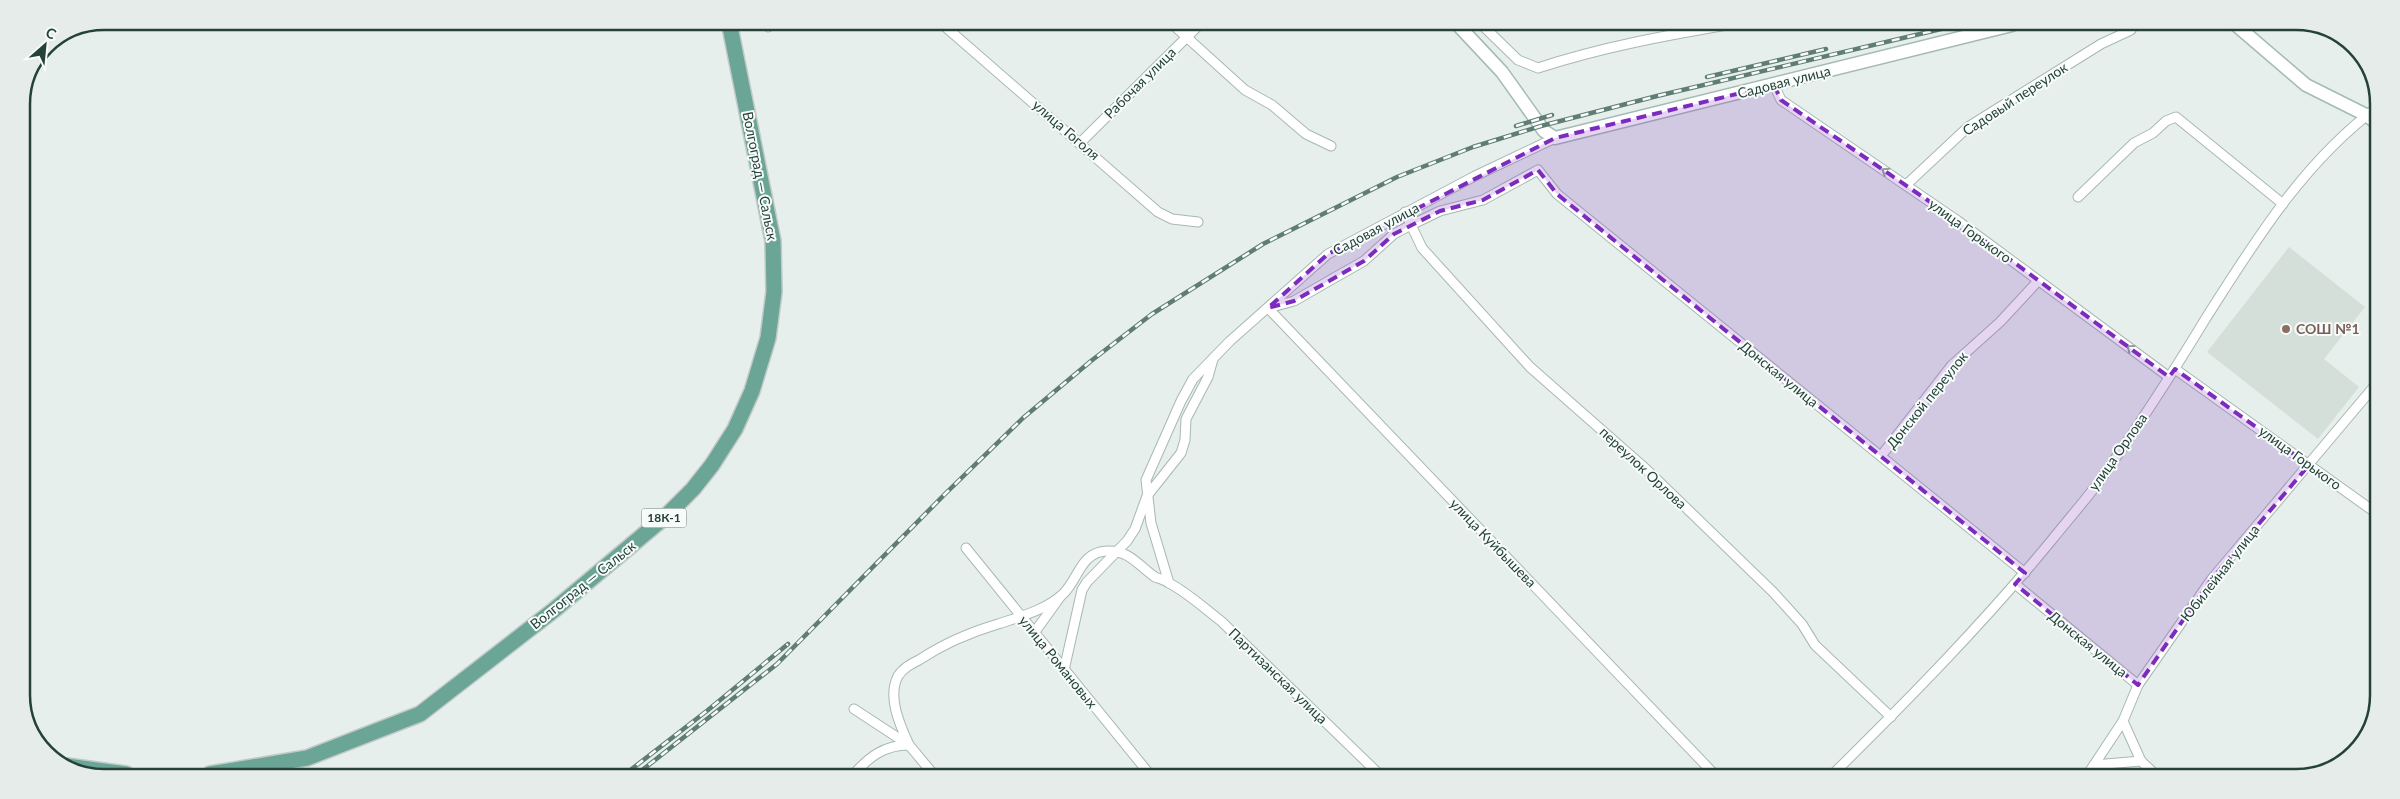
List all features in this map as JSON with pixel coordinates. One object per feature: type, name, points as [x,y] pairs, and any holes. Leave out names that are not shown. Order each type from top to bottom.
[{"type":"main road","name":"Волгоград — Сальск","points":[[240,769],[307,758],[420,714],[554,610],[666,516],[712,465],[735,429],[752,391],[768,338],[774,292],[773,241],[731,30]]},
{"type":"street","name":"улица Гоголя","points":[[949,30],[1158,212],[1172,219],[1198,222]]},
{"type":"street","points":[[1178,30],[1245,90],[1272,105],[1306,134],[1331,146]]},
{"type":"street","name":"Рабочая улица","points":[[1080,143],[1194,30]]},
{"type":"street","points":[[1463,30],[1502,72],[1547,134],[1555,138]]},
{"type":"street","points":[[1487,30],[1518,60],[1538,68],[1584,54],[1702,30]]},
{"type":"street","name":"Садовая улица","points":[[1268,308],[1328,254],[1405,212],[1555,138],[1992,30]]},
{"type":"street","name":"Садовый переулок","points":[[1906,185],[1968,127],[2101,44],[2131,30]]},
{"type":"street","points":[[2242,30],[2306,84],[2370,118]]},
{"type":"street","name":"улица Горького","points":[[1774,85],[1782,100],[1906,185],[2169,377]]},
{"type":"street","name":"улица Орлова","points":[[1838,769],[1943,665],[2015,584],[2097,484],[2175,369],[2255,240],[2321,156],[2341,135],[2370,112]]},
{"type":"street","points":[[2078,197],[2134,143],[2153,133],[2166,121],[2176,117],[2283,204]]},
{"type":"street","name":"Садовая улица","points":[[1268,308],[1294,301],[1334,278],[1364,260],[1394,234],[1411,225],[1440,211],[1483,200],[1538,170]]},
{"type":"street","name":"Донская улица","points":[[1538,170],[1557,194],[2025,572]]},
{"type":"street","name":"переулок Орлова","points":[[1405,212],[1422,248],[1530,367],[1647,470],[1773,592],[1802,624],[1815,645],[1891,717]]},
{"type":"street","name":"Донской переулок","points":[[1881,456],[1952,364],[2000,322],[2038,281]]},
{"type":"street","points":[[1169,583],[1151,523],[1146,480],[1180,401],[1193,379],[1214,357],[1268,308]]},
{"type":"street","name":"улица Куйбышева","points":[[1268,308],[1709,769]]},
{"type":"street","points":[[1064,670],[1082,590],[1135,529],[1147,496],[1181,453],[1185,440],[1186,419],[1208,377],[1214,357]]},
{"type":"street","name":"улица Горького","points":[[2175,369],[2370,509]]},
{"type":"street","name":"Юбилейная улица","points":[[2091,769],[2123,721],[2138,685],[2211,580],[2370,391]]},
{"type":"street","name":"улица Романовых","points":[[966,548],[1145,769]]},
{"type":"street","points":[[1034,633],[1078,570],[1094,553],[1117,552]]},
{"type":"street","name":"Партизанская улица","points":[[1117,552],[1130,556],[1156,577],[1169,583],[1221,621],[1374,769]]},
{"type":"street","name":"Донская улица","points":[[2015,584],[2138,685]]},
{"type":"street","points":[[929,769],[909,745],[900,726],[894,701],[894,688],[902,672],[936,649],[978,631],[1021,618],[1062,594]]},
{"type":"street","points":[[854,709],[909,745]]},
{"type":"street","points":[[2123,721],[2141,761],[2149,769]]},
{"type":"street","points":[[858,769],[886,747],[909,745]]},
{"type":"street","points":[[2094,765],[2141,761]]},
{"type":"highlighted area","points":[[1774,85],[1781,100],[1958,221],[2169,377],[2175,369],[2309,465],[2211,580],[2138,685],[2015,584],[2025,573],[1557,194],[1538,170],[1483,200],[1440,211],[1394,234],[1364,261],[1294,301],[1268,308],[1328,254],[1555,138]]},
{"type":"shaded area","name":"СОШ №1","points":[[2289,247],[2365,307],[2324,359],[2359,387],[2318,439],[2207,352]]},
{"type":"railway","points":[[644,769],[777,664],[1023,418],[1091,361],[1152,314],[1263,244],[1397,177],[1473,147],[1541,126],[1657,96],[1937,30]]},
{"type":"railway","points":[[1707,77],[1826,49]]},
{"type":"railway","points":[[1516,126],[1552,115]]},
{"type":"railway","points":[[632,769],[708,710],[788,644]]},
{"type":"place","name":"СОШ №1","points":[[2286,329]]}]
